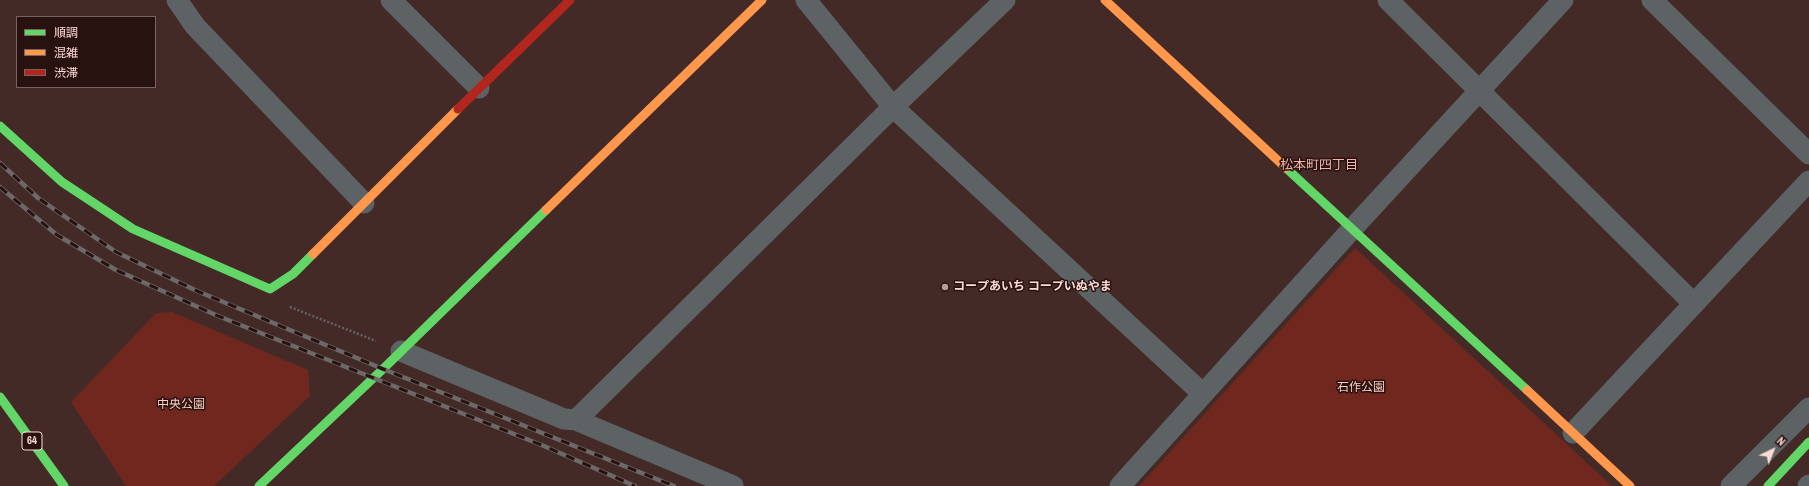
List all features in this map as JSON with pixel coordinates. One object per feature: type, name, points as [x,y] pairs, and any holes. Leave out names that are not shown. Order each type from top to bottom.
[{"type":"street","points":[[176,0],[195,26],[364,203]]},
{"type":"street","points":[[391,0],[479,88]]},
{"type":"street","points":[[0,126],[62,182],[133,229],[270,289],[293,274],[479,88],[570,0]]},
{"type":"street","points":[[264,484],[762,0]]},
{"type":"street","points":[[806,0],[893,107],[1203,394]]},
{"type":"street","points":[[576,420],[893,107],[1005,0]]},
{"type":"street","points":[[1105,0],[1630,486]]},
{"type":"street","points":[[1388,0],[1694,304]]},
{"type":"street","points":[[1120,486],[1352,228],[1563,0]]},
{"type":"street","points":[[1652,0],[1809,154]]},
{"type":"street","points":[[1573,433],[1809,181]]},
{"type":"street","points":[[401,351],[564,419],[576,420],[733,486]]},
{"type":"street","name":"64","points":[[0,397],[64,486]]},
{"type":"street","points":[[1731,486],[1809,408]]},
{"type":"street","points":[[1768,486],[1809,442]]},
{"type":"path","points":[[270,289],[276,301],[401,351]]},
{"type":"green space","name":"石作公園","points":[[1355,248],[1612,486],[1139,486]]},
{"type":"green space","name":"中央公園","points":[[172,312],[308,370],[310,396],[214,486],[126,486],[71,402],[156,313]]},
{"type":"railway","points":[[0,163],[38,198],[116,252],[197,291],[383,369],[674,486]]},
{"type":"railway","points":[[0,187],[57,235],[116,270],[218,316],[544,446],[635,486]]},
{"type":"traffic: fast","points":[[0,126],[62,182],[133,229],[270,289],[293,274],[313,254]]},
{"type":"traffic: fast","points":[[1286,168],[1527,390]]},
{"type":"traffic: fast","points":[[259,486],[383,369],[546,210]]},
{"type":"traffic: fast","points":[[0,397],[64,486]]},
{"type":"traffic: fast","points":[[1768,486],[1809,442]]},
{"type":"traffic: slow","points":[[546,210],[762,0]]},
{"type":"traffic: slow","points":[[1105,0],[1286,168]]},
{"type":"traffic: slow","points":[[313,254],[458,109]]},
{"type":"traffic: slow","points":[[1527,390],[1630,486]]},
{"type":"traffic: jam","points":[[458,109],[570,0]]},
{"type":"place","name":"コープあいち コープいぬやま","points":[[945,287]]},
{"type":"district","name":"松本町四丁目","points":[[1319,166]]}]
